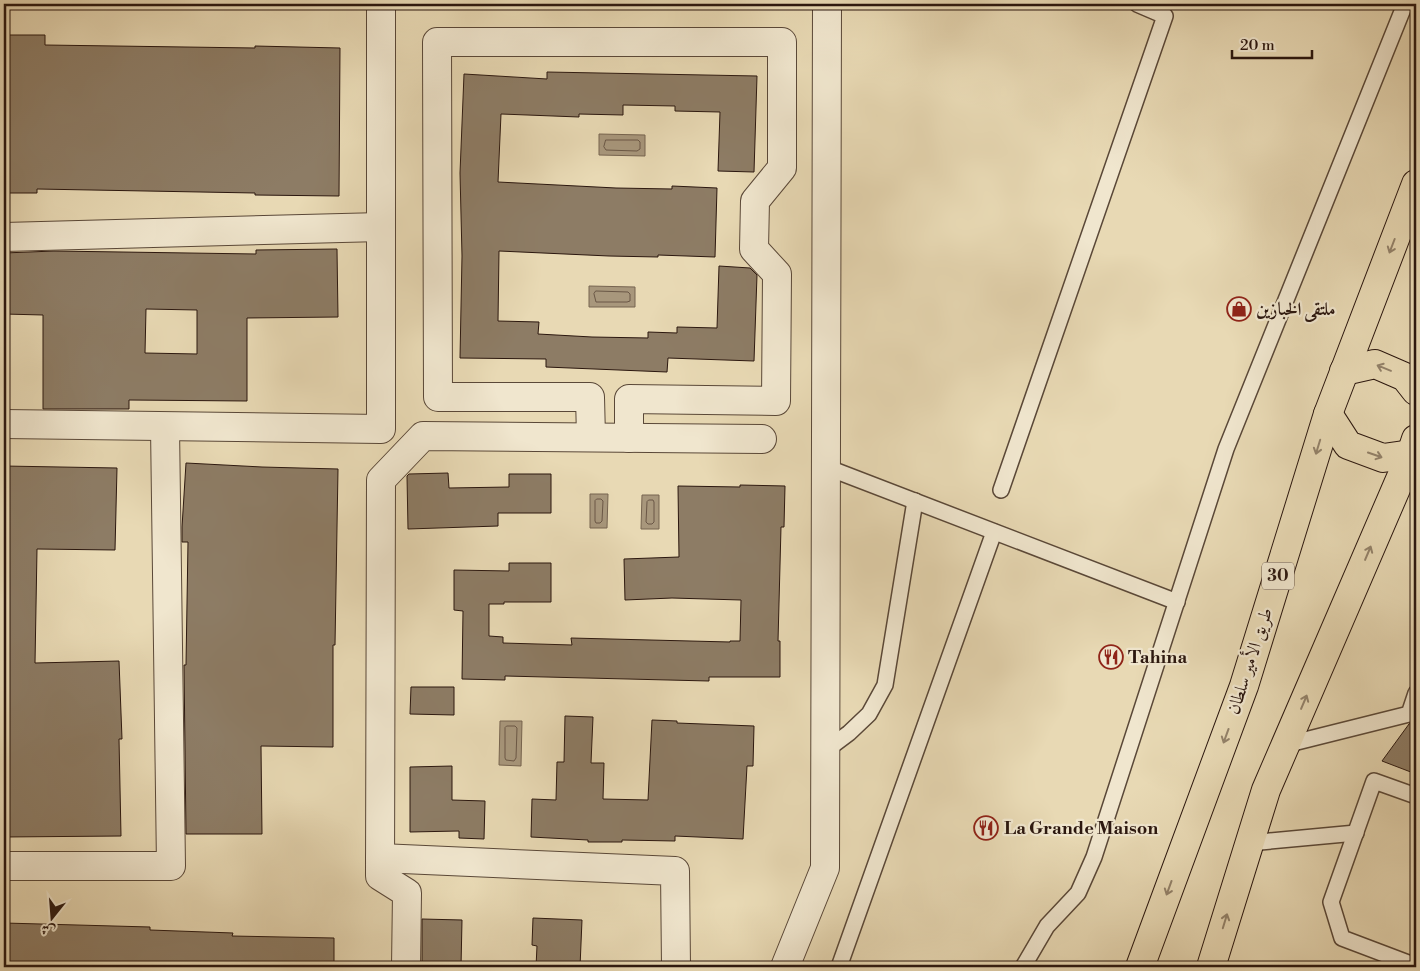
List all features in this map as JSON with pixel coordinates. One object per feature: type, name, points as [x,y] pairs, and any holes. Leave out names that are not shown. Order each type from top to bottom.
[{"type":"main road","name":"طريق الأمير سلطان","points":[[1140,967],[1244,686],[1328,414],[1416,184]]},
{"type":"main road","points":[[1344,371],[1374,364],[1405,376],[1416,391]]},
{"type":"main road","points":[[1328,414],[1348,445],[1382,458],[1414,446]]},
{"type":"main road","points":[[1211,967],[1266,790],[1414,446]]},
{"type":"street","points":[[4,424],[380,430],[381,4]]},
{"type":"street","points":[[786,967],[825,868],[826,4]]},
{"type":"street","points":[[591,437],[590,397],[438,397],[438,42],[782,42],[782,168],[754,201],[754,249],[777,274],[776,401],[629,399],[629,438]]},
{"type":"street","points":[[4,237],[381,227]]},
{"type":"street","points":[[4,866],[171,866],[165,426]]},
{"type":"street","points":[[406,967],[407,893],[380,876],[380,480],[423,436],[762,439]]},
{"type":"street","points":[[380,858],[675,871],[676,967]]},
{"type":"lane","points":[[1001,490],[1167,10],[1137,4]]},
{"type":"lane","points":[[1024,967],[1047,926],[1078,892],[1094,857],[1226,449],[1405,4]]},
{"type":"lane","points":[[826,467],[1177,602]]},
{"type":"lane","points":[[825,751],[849,734],[869,714],[884,685],[915,501]]},
{"type":"lane","points":[[839,967],[994,532]]},
{"type":"lane","points":[[1285,745],[1409,714],[1416,693]]},
{"type":"lane","points":[[1416,796],[1374,781],[1332,902],[1342,938],[1416,966]]},
{"type":"lane","points":[[1249,843],[1356,833]]},
{"type":"water","points":[[599,134],[645,135],[645,156],[599,155]]},
{"type":"water","points":[[589,286],[635,287],[635,307],[589,307]]},
{"type":"water","points":[[590,494],[608,494],[607,528],[590,528]]},
{"type":"water","points":[[642,495],[659,495],[659,529],[641,529]]},
{"type":"water","points":[[500,721],[522,721],[521,766],[499,765]]},
{"type":"building","points":[[4,35],[45,35],[45,45],[340,48],[339,196],[37,189],[37,193],[4,193]]},
{"type":"building","points":[[547,72],[757,76],[754,172],[718,171],[720,112],[675,111],[675,106],[623,105],[623,115],[579,114],[579,117],[501,114],[498,182],[616,188],[672,189],[672,186],[717,188],[715,257],[609,256],[499,251],[498,321],[539,322],[538,334],[592,337],[648,338],[648,332],[677,333],[677,327],[717,328],[719,266],[750,268],[757,275],[754,361],[668,358],[667,372],[546,367],[546,359],[460,358],[462,256],[460,173],[464,74],[547,79]]},
{"type":"building","points":[[337,249],[338,317],[247,318],[247,401],[129,400],[129,409],[43,409],[43,315],[4,314],[4,253],[54,251],[256,254],[256,250]],"holes":[[[146,309],[197,310],[197,354],[145,353]]]},
{"type":"building","points":[[186,463],[338,469],[335,645],[333,645],[333,747],[261,746],[262,834],[186,834],[184,665],[186,665],[188,542],[182,542],[182,527]]},
{"type":"building","points":[[4,466],[117,468],[115,550],[37,549],[35,663],[119,661],[122,739],[119,739],[121,836],[4,837]]},
{"type":"building","points":[[448,473],[449,488],[509,487],[509,474],[551,474],[551,513],[498,513],[498,526],[408,529],[407,476],[409,474]]},
{"type":"building","points":[[740,485],[785,486],[784,527],[781,527],[778,641],[780,641],[780,677],[709,677],[709,681],[505,676],[505,680],[462,679],[463,611],[454,610],[454,570],[509,571],[509,563],[551,563],[551,602],[504,602],[504,604],[489,604],[489,636],[503,637],[503,643],[572,645],[571,638],[740,641],[741,600],[672,598],[625,600],[624,559],[679,557],[678,486],[740,487]]},
{"type":"building","points":[[411,687],[454,687],[454,715],[410,714]]},
{"type":"building","points":[[565,716],[593,717],[591,763],[604,763],[603,799],[648,800],[652,720],[677,721],[677,723],[754,726],[753,766],[747,766],[743,839],[675,836],[675,841],[622,840],[622,842],[588,842],[588,840],[531,837],[532,799],[556,800],[557,762],[564,762]]},
{"type":"building","points":[[1416,720],[1416,774],[1382,761],[1409,724]]},
{"type":"building","points":[[452,766],[452,800],[485,801],[484,839],[459,838],[459,831],[410,832],[410,767]]},
{"type":"building","points":[[533,918],[582,920],[580,967],[536,967],[537,946],[532,945]]},
{"type":"building","points":[[422,919],[462,920],[461,967],[422,967]]},
{"type":"building","points":[[4,923],[150,927],[150,930],[233,933],[232,936],[334,938],[334,967],[4,967]]},
{"type":"place","name":"ملتقى الخبازين","points":[[1239,309]]},
{"type":"place","name":"Tahina","points":[[1111,657]]},
{"type":"place","name":"La Grande Maison","points":[[986,828]]}]
